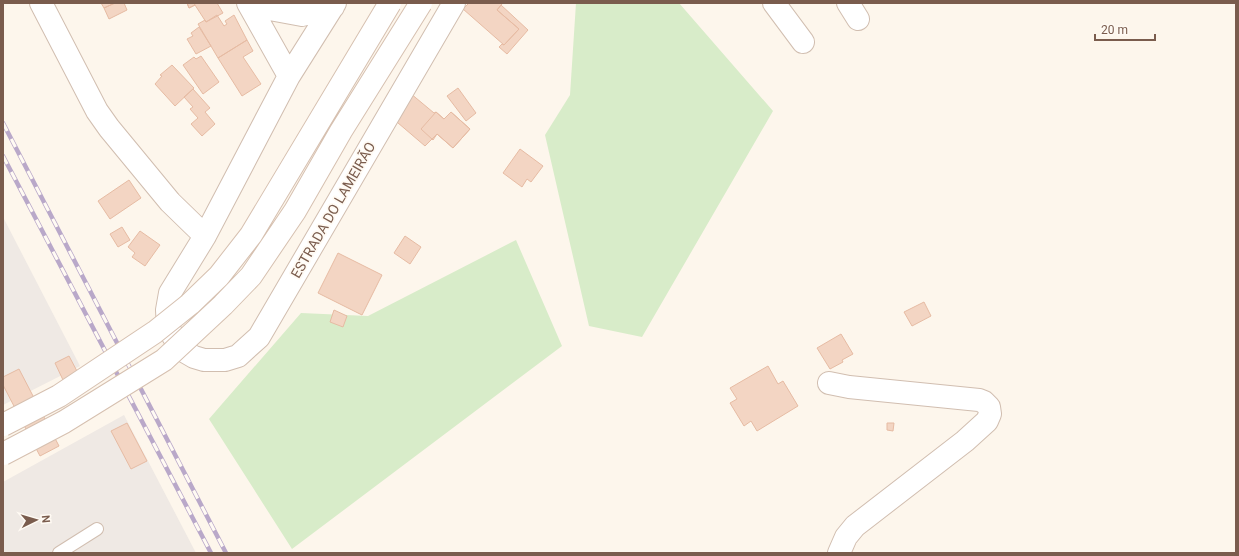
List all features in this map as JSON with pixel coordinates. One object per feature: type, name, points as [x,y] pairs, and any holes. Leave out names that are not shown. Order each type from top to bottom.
[{"type":"street","points":[[41,3],[97,111],[109,128],[170,202],[205,236]]},
{"type":"street","points":[[3,425],[60,396],[155,332],[190,304],[219,276],[251,235],[390,3]]},
{"type":"street","points":[[3,454],[64,422],[164,360],[223,305],[251,276],[295,211],[341,132],[421,3]]},
{"type":"street","name":"ESTRADA DO LAMEIRÃO","points":[[334,5],[289,76],[205,236],[170,293],[167,310],[168,328],[182,350],[194,357],[204,360],[225,360],[238,356],[259,337],[454,3]]},
{"type":"street","points":[[774,3],[803,42]]},
{"type":"street","points":[[248,4],[302,15],[334,5]]},
{"type":"street","points":[[248,4],[289,76]]},
{"type":"street","points":[[829,383],[849,387],[979,400],[984,402],[989,407],[990,414],[986,421],[964,441],[855,526],[846,537],[839,553]]},
{"type":"lane","points":[[59,553],[97,529]]},
{"type":"shaded area","points":[[3,217],[80,366],[3,405]]},
{"type":"shaded area","points":[[124,415],[196,553],[3,553],[3,482]]},
{"type":"green space","points":[[576,3],[679,3],[773,111],[642,337],[589,326],[545,135],[570,95]]},
{"type":"green space","points":[[516,240],[562,346],[292,549],[209,419],[301,313],[368,316]]},
{"type":"building","points":[[101,3],[115,3],[104,8]]},
{"type":"building","points":[[115,3],[124,3],[127,10],[109,19],[104,8]]},
{"type":"building","points":[[187,3],[194,3],[195,5],[189,8]]},
{"type":"building","points":[[187,3],[217,3],[223,13],[206,22],[195,5],[189,8]]},
{"type":"building","points":[[469,3],[502,4],[497,10],[519,29],[504,45],[463,9]]},
{"type":"building","points":[[501,5],[528,30],[507,54],[499,47],[502,44],[504,45],[519,29],[497,10]]},
{"type":"building","points":[[217,15],[224,26],[227,24],[225,21],[234,15],[247,40],[218,58],[198,24],[205,20],[206,22]]},
{"type":"building","points":[[199,27],[211,46],[196,54],[187,39],[193,36],[191,33]]},
{"type":"building","points":[[247,40],[253,51],[243,57],[261,84],[242,96],[218,58]]},
{"type":"building","points":[[201,56],[219,82],[203,94],[183,65],[194,57],[196,59]]},
{"type":"building","points":[[172,65],[194,88],[175,106],[155,84],[162,76],[160,75]]},
{"type":"building","points":[[404,88],[434,113],[436,112],[444,119],[451,112],[470,129],[453,148],[437,134],[425,146],[384,111]]},
{"type":"building","points":[[458,88],[476,113],[466,121],[447,96]]},
{"type":"building","points":[[193,89],[210,108],[205,112],[215,124],[202,136],[191,124],[198,118],[190,109],[193,107],[184,97]]},
{"type":"building","points":[[436,112],[444,119],[451,112],[470,129],[453,148],[437,134],[433,140],[421,129]]},
{"type":"building","points":[[520,149],[543,166],[531,182],[527,179],[522,187],[503,173]]},
{"type":"building","points":[[129,180],[141,198],[110,219],[98,201]]},
{"type":"building","points":[[122,227],[130,240],[118,247],[110,234]]},
{"type":"building","points":[[140,231],[160,245],[145,266],[132,257],[135,253],[128,247]]},
{"type":"building","points":[[405,236],[421,247],[410,264],[394,253]]},
{"type":"building","points":[[338,253],[382,275],[362,315],[318,293]]},
{"type":"building","points":[[924,302],[931,316],[912,326],[904,312]]},
{"type":"building","points":[[334,310],[347,316],[343,327],[330,322]]},
{"type":"building","points":[[841,334],[853,354],[842,360],[843,362],[830,369],[817,348]]},
{"type":"building","points":[[69,356],[78,373],[63,380],[55,363]]},
{"type":"building","points":[[768,366],[778,384],[783,381],[798,406],[757,431],[751,421],[744,426],[730,403],[737,399],[730,388]]},
{"type":"building","points":[[19,369],[59,446],[40,456],[3,385],[3,377]]},
{"type":"building","points":[[127,423],[147,461],[131,469],[111,431]]},
{"type":"building","points":[[887,423],[894,423],[893,431],[887,430]]},
{"type":"railway","points":[[3,123],[226,553]]},
{"type":"railway","points":[[3,156],[211,553]]}]
